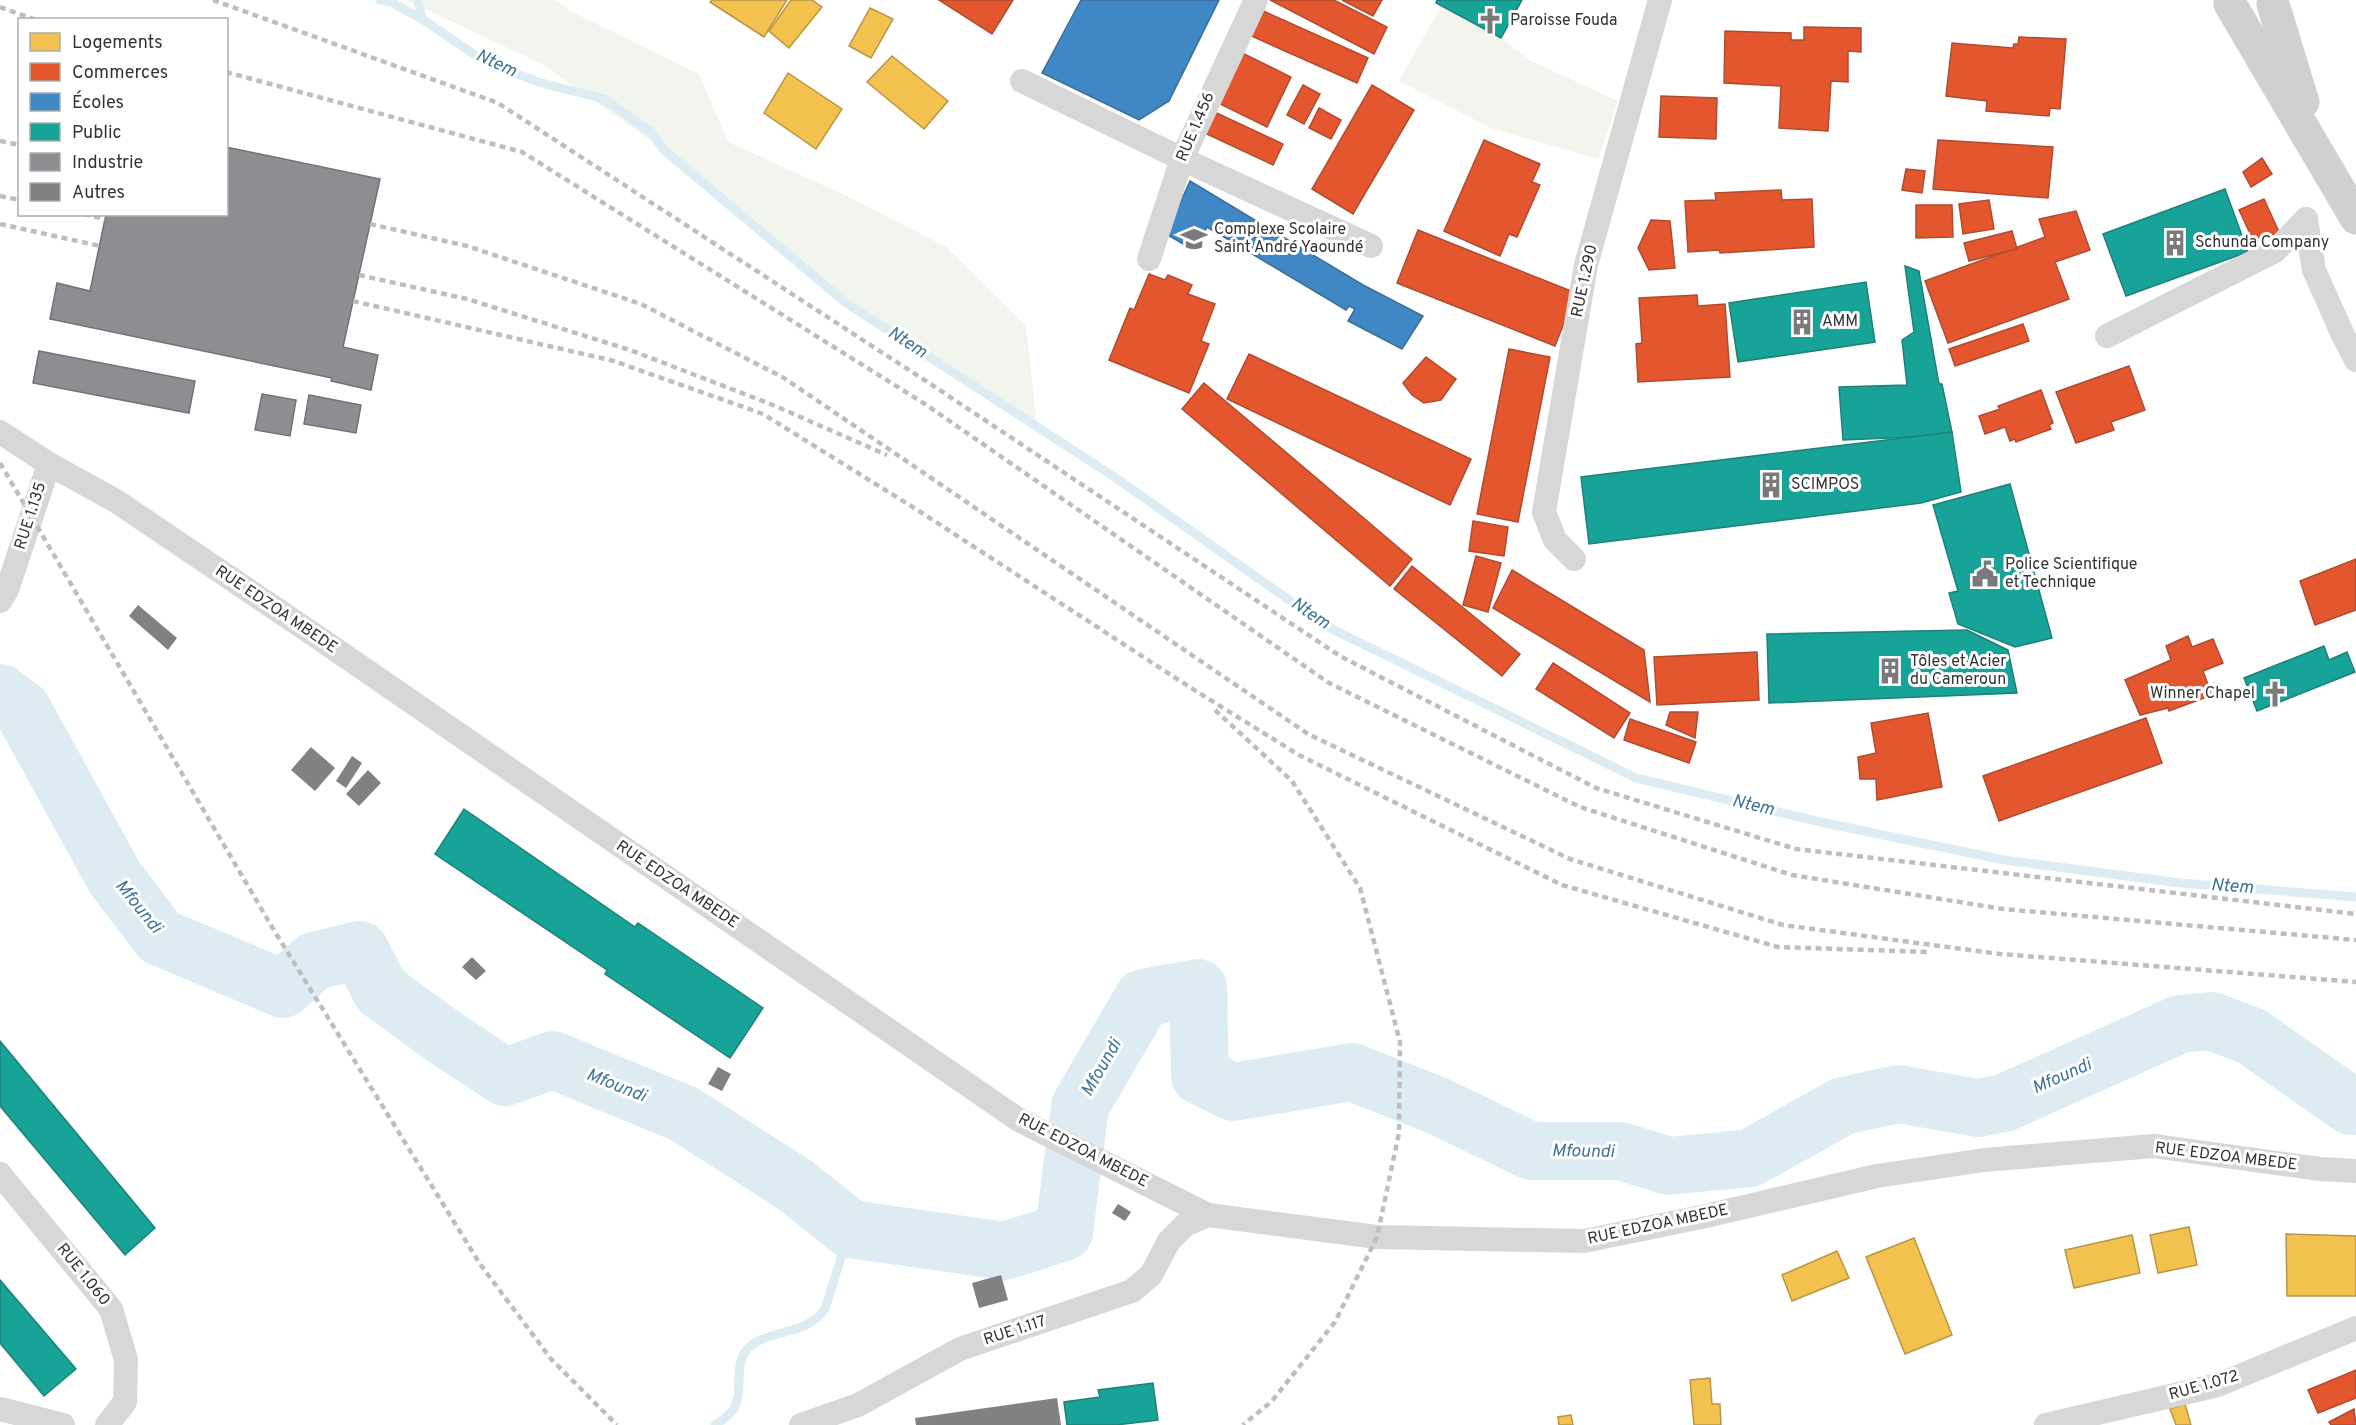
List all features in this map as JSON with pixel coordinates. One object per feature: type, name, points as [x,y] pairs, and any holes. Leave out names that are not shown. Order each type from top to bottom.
[{"type":"main road","points":[[2228,2],[2244,10],[2260,11],[2275,2],[2317,149]]},
{"type":"main road","points":[[2228,2],[2356,218]]},
{"type":"street","name":"RUE 1.456","points":[[1149,259],[1182,159],[1256,0]]},
{"type":"street","name":"RUE 1.290","points":[[1574,559],[1555,540],[1544,512],[1586,265],[1660,0]]},
{"type":"street","points":[[1022,81],[1182,159],[1371,246]]},
{"type":"street","points":[[2107,336],[2275,251],[2306,219],[2314,270],[2356,360]]},
{"type":"street","name":"RUE EDZOA MBEDE","points":[[0,432],[49,464],[116,501],[313,634],[1019,1120],[1208,1215],[1377,1237],[1584,1241],[1706,1216],[1877,1176],[1984,1160],[2154,1146],[2320,1169],[2356,1171]]},
{"type":"street","name":"RUE 1.135","points":[[0,601],[7,590],[49,464]]},
{"type":"street","name":"RUE 1.060","points":[[0,1174],[111,1310],[126,1360],[125,1402],[107,1425]]},
{"type":"street","name":"RUE 1.117","points":[[801,1425],[858,1405],[960,1349],[1132,1292],[1151,1275],[1169,1241],[1185,1225],[1208,1215]]},
{"type":"street","name":"RUE 1.072","points":[[2046,1425],[2218,1385],[2356,1328]]},
{"type":"street","points":[[0,1409],[63,1425]]},
{"type":"shaded area","points":[[406,0],[555,0],[572,12],[699,74],[728,142],[847,196],[946,247],[1026,325],[1037,427],[846,303],[664,150],[542,64]]},
{"type":"shaded area","points":[[1436,3],[1501,38],[1531,61],[1618,101],[1598,159],[1491,128],[1399,81],[1440,8]]},
{"type":"building: Logements","points":[[712,0],[787,0],[764,37],[710,2]]},
{"type":"building: Logements","points":[[791,0],[812,0],[822,7],[789,48],[769,31]]},
{"type":"building: Logements","points":[[870,8],[893,19],[871,58],[849,46]]},
{"type":"building: Logements","points":[[892,56],[948,101],[924,129],[867,82]]},
{"type":"building: Logements","points":[[788,73],[842,109],[816,149],[764,113]]},
{"type":"building: Logements","points":[[2189,1227],[2197,1265],[2158,1273],[2150,1235]]},
{"type":"building: Logements","points":[[2286,1234],[2356,1236],[2356,1296],[2287,1296]]},
{"type":"building: Logements","points":[[2132,1235],[2140,1273],[2074,1288],[2065,1250]]},
{"type":"building: Logements","points":[[1914,1238],[1952,1335],[1905,1354],[1866,1257]]},
{"type":"building: Logements","points":[[1837,1251],[1849,1278],[1792,1301],[1782,1275]]},
{"type":"building: Logements","points":[[1710,1378],[1712,1404],[1720,1404],[1721,1425],[1694,1425],[1690,1380]]},
{"type":"building: Logements","points":[[2185,1404],[2191,1425],[2176,1425],[2170,1409]]},
{"type":"building: Logements","points":[[1571,1415],[1573,1425],[1559,1425],[1558,1417]]},
{"type":"building: Commerces","points":[[939,0],[1013,0],[992,34]]},
{"type":"building: Commerces","points":[[1270,0],[1334,0],[1387,27],[1374,54]]},
{"type":"building: Commerces","points":[[1342,0],[1382,0],[1373,16]]},
{"type":"building: Commerces","points":[[1261,10],[1368,58],[1357,83],[1249,35]]},
{"type":"building: Commerces","points":[[1804,27],[1861,28],[1861,52],[1848,51],[1848,82],[1831,81],[1828,131],[1779,128],[1781,86],[1724,83],[1725,31],[1791,33],[1791,40],[1804,40]]},
{"type":"building: Commerces","points":[[2019,37],[2066,39],[2060,109],[2050,108],[2049,116],[1986,111],[1987,101],[1946,96],[1952,43],[2013,48],[2014,44],[2018,44]]},
{"type":"building: Commerces","points":[[1240,52],[1291,77],[1267,127],[1216,102]]},
{"type":"building: Commerces","points":[[1303,85],[1320,94],[1304,124],[1287,115]]},
{"type":"building: Commerces","points":[[1372,85],[1414,110],[1353,214],[1312,189]]},
{"type":"building: Commerces","points":[[1661,96],[1717,98],[1716,139],[1659,137]]},
{"type":"building: Commerces","points":[[1319,108],[1341,120],[1331,139],[1309,128]]},
{"type":"building: Commerces","points":[[1208,109],[1283,144],[1273,165],[1198,130]]},
{"type":"building: Commerces","points":[[1484,140],[1540,164],[1532,182],[1540,185],[1517,237],[1509,234],[1500,256],[1444,231]]},
{"type":"building: Commerces","points":[[1938,140],[2053,147],[2048,198],[1933,189]]},
{"type":"building: Commerces","points":[[2262,158],[2272,174],[2251,187],[2243,172]]},
{"type":"building: Commerces","points":[[1906,169],[1925,171],[1922,193],[1902,190]]},
{"type":"building: Commerces","points":[[1781,190],[1782,200],[1812,199],[1814,247],[1720,253],[1719,250],[1688,252],[1685,201],[1716,200],[1715,193]]},
{"type":"building: Commerces","points":[[2264,199],[2279,232],[2255,244],[2239,210]]},
{"type":"building: Commerces","points":[[1989,200],[1994,229],[1963,234],[1959,204]]},
{"type":"building: Commerces","points":[[1916,205],[1952,205],[1953,237],[1916,238]]},
{"type":"building: Commerces","points":[[2076,211],[2090,250],[2055,262],[2069,299],[1948,343],[1925,281],[2045,237],[2039,219]]},
{"type":"building: Commerces","points":[[1651,220],[1670,221],[1675,268],[1649,270],[1638,248]]},
{"type":"building: Commerces","points":[[1418,230],[1576,293],[1555,346],[1397,283]]},
{"type":"building: Commerces","points":[[2012,231],[2017,249],[1969,261],[1964,243]]},
{"type":"building: Commerces","points":[[1149,274],[1165,280],[1168,275],[1192,285],[1188,294],[1215,304],[1201,341],[1209,344],[1189,393],[1109,360],[1130,308],[1134,310]]},
{"type":"building: Commerces","points":[[1697,295],[1698,306],[1725,304],[1730,377],[1638,382],[1636,344],[1642,343],[1639,298]]},
{"type":"building: Commerces","points":[[2023,324],[2029,341],[1955,366],[1949,349]]},
{"type":"building: Commerces","points":[[1509,349],[1550,357],[1518,522],[1477,514]]},
{"type":"building: Commerces","points":[[1249,354],[1471,459],[1450,505],[1227,399]]},
{"type":"building: Commerces","points":[[1426,357],[1456,379],[1441,400],[1424,403],[1412,395],[1403,383]]},
{"type":"building: Commerces","points":[[2129,366],[2145,410],[2111,422],[2114,430],[2076,443],[2056,392]]},
{"type":"building: Commerces","points":[[1204,383],[1412,559],[1390,586],[1182,409]]},
{"type":"building: Commerces","points":[[2041,390],[2053,423],[2049,425],[2051,429],[2016,442],[2015,439],[2010,441],[2005,427],[1985,434],[1979,416],[2000,409],[1998,406]]},
{"type":"building: Commerces","points":[[1473,521],[1508,527],[1504,556],[1469,551]]},
{"type":"building: Commerces","points":[[1476,556],[1501,563],[1488,612],[1463,605]]},
{"type":"building: Commerces","points":[[2356,559],[2356,610],[2315,625],[2300,581]]},
{"type":"building: Commerces","points":[[1412,566],[1520,654],[1502,676],[1394,589]]},
{"type":"building: Commerces","points":[[1512,570],[1644,650],[1650,702],[1493,608]]},
{"type":"building: Commerces","points":[[2188,636],[2192,647],[2213,639],[2223,663],[2203,671],[2212,695],[2169,711],[2168,708],[2140,715],[2125,680],[2171,660],[2166,646]]},
{"type":"building: Commerces","points":[[1757,652],[1759,700],[1657,705],[1654,657]]},
{"type":"building: Commerces","points":[[1553,663],[1630,713],[1614,738],[1536,689]]},
{"type":"building: Commerces","points":[[1670,712],[1698,712],[1695,738],[1666,725]]},
{"type":"building: Commerces","points":[[1928,713],[1942,787],[1877,800],[1876,779],[1860,779],[1858,757],[1876,753],[1871,723]]},
{"type":"building: Commerces","points":[[2146,718],[2162,763],[1999,821],[1983,776]]},
{"type":"building: Commerces","points":[[1630,719],[1696,742],[1689,763],[1624,740]]},
{"type":"building: Commerces","points":[[2356,1370],[2356,1398],[2318,1413],[2308,1390]]},
{"type":"building: Commerces","points":[[2354,1409],[2356,1425],[2331,1425],[2329,1422]]},
{"type":"building: Écoles","points":[[1081,0],[1219,0],[1169,101],[1139,120],[1042,73]]},
{"type":"building: Écoles","points":[[1190,181],[1363,285],[1423,316],[1402,349],[1348,321],[1355,309],[1349,306],[1346,310],[1207,227],[1195,251],[1166,234]]},
{"type":"building: Public","name":"Paroisse Fouda","points":[[1437,0],[1522,0],[1501,38],[1436,3]]},
{"type":"building: Public","name":"Schunda Company","points":[[2225,189],[2248,252],[2126,296],[2103,234]]},
{"type":"building: Public","points":[[1905,266],[1919,271],[1939,384],[1942,384],[1952,432],[1914,437],[1843,440],[1839,387],[1907,385],[1902,340],[1914,332]]},
{"type":"building: Public","name":"AMM","points":[[1866,282],[1875,342],[1738,362],[1729,303]]},
{"type":"building: Public","name":"SCIMPOS","points":[[1952,432],[1961,492],[1921,503],[1589,544],[1581,477]]},
{"type":"building: Public","name":"Tôles et Acier du Cameroun","points":[[2010,484],[2052,638],[2015,647],[1958,624],[1949,593],[1958,591],[1933,505]]},
{"type":"building: Public","name":"Tôles et Acier du Cameroun","points":[[1967,630],[2008,650],[2017,693],[1769,703],[1767,634]]},
{"type":"building: Public","name":"Winner Chapel","points":[[2324,646],[2329,660],[2347,652],[2355,672],[2257,711],[2244,678]]},
{"type":"building: Public","points":[[464,809],[635,927],[638,923],[763,1008],[730,1058],[605,974],[607,970],[435,854]]},
{"type":"building: Public","points":[[0,1041],[155,1228],[125,1255],[0,1106]]},
{"type":"building: Public","points":[[0,1280],[76,1369],[44,1396],[0,1343]]},
{"type":"building: Public","points":[[1153,1383],[1158,1420],[1116,1425],[1067,1425],[1064,1402],[1100,1397],[1098,1390]]},
{"type":"building: Industrie","points":[[228,147],[380,179],[343,347],[378,355],[371,390],[331,381],[332,378],[50,319],[57,283],[90,291],[106,216],[228,216]]},
{"type":"building: Industrie","points":[[39,351],[195,381],[189,413],[33,383]]},
{"type":"building: Industrie","points":[[262,394],[296,400],[290,436],[255,430]]},
{"type":"building: Industrie","points":[[309,395],[361,405],[356,433],[304,424]]},
{"type":"building: Autres","points":[[138,605],[177,638],[168,650],[129,616]]},
{"type":"building: Autres","points":[[311,747],[335,768],[315,791],[291,770]]},
{"type":"building: Autres","points":[[352,756],[362,763],[346,788],[336,781]]},
{"type":"building: Autres","points":[[368,770],[381,783],[359,806],[346,794]]},
{"type":"building: Autres","points":[[472,957],[486,971],[476,980],[462,967]]},
{"type":"building: Autres","points":[[718,1067],[731,1074],[722,1091],[708,1084]]},
{"type":"building: Autres","points":[[1118,1204],[1131,1212],[1125,1221],[1112,1213]]},
{"type":"building: Autres","points":[[1001,1275],[1008,1300],[979,1308],[972,1283]]},
{"type":"building: Autres","points":[[1057,1398],[1061,1425],[916,1425],[915,1418]]},
{"type":"waterway","points":[[380,0],[391,2],[422,19]]},
{"type":"waterway","name":"Ntem","points":[[418,0],[422,19],[484,61],[538,82],[604,99],[651,132],[664,150],[846,303],[1116,478],[1326,626],[1636,778],[1825,823],[2004,860],[2180,883],[2356,897]]},
{"type":"waterway","name":"Mfoundi","points":[[0,693],[22,709],[115,878],[160,937],[283,989],[314,961],[360,950],[381,991],[447,1039],[505,1077],[553,1060],[684,1114],[795,1185],[850,1229],[1005,1251],[1064,1232],[1080,1106],[1143,998],[1198,988],[1200,1076],[1233,1092],[1352,1072],[1438,1106],[1531,1151],[1620,1151],[1669,1166],[1750,1158],[1843,1106],[1898,1094],[1978,1108],[2004,1103],[2180,1024],[2211,1021],[2251,1036],[2351,1106],[2356,1106]]},
{"type":"waterway","points":[[715,1425],[733,1410],[738,1396],[742,1358],[752,1344],[806,1325],[825,1309],[850,1229]]},
{"type":"railway","points":[[213,0],[498,103],[929,383],[1340,656],[1596,788],[1796,849],[2356,914]]},
{"type":"railway","points":[[0,7],[30,18]]},
{"type":"railway","points":[[228,73],[522,152],[925,404],[1329,683],[1580,807],[1792,875],[2003,909],[2356,940]]},
{"type":"railway","points":[[0,141],[18,145]]},
{"type":"railway","points":[[0,196],[18,200]]},
{"type":"railway","points":[[92,216],[105,219]]},
{"type":"railway","points":[[0,224],[100,246]]},
{"type":"railway","points":[[370,224],[467,246],[641,304],[784,378],[1308,734],[1570,859],[1783,925],[2000,954],[2356,982]]},
{"type":"railway","points":[[359,275],[467,299],[630,350],[773,405],[887,455]]},
{"type":"railway","points":[[353,301],[614,361],[763,414],[919,511],[1191,688],[1299,755],[1562,885],[1778,947],[1928,952]]},
{"type":"railway","points":[[0,463],[272,927],[480,1264],[551,1359],[617,1425]]},
{"type":"railway","points":[[1215,710],[1292,781],[1360,888],[1400,1042],[1399,1133],[1377,1237],[1335,1322],[1272,1401],[1243,1425]]},
{"type":"place","name":"Paroisse Fouda","points":[[1490,21]]},
{"type":"place","name":"Complexe Scolaire Saint André Yaoundé","points":[[1194,239]]},
{"type":"place","name":"Schunda Company","points":[[2175,243]]},
{"type":"place","name":"AMM","points":[[1802,322]]},
{"type":"place","name":"SCIMPOS","points":[[1771,485]]},
{"type":"place","name":"Police Scientifique et Technique","points":[[1985,574]]},
{"type":"place","name":"Tôles et Acier du Cameroun","points":[[1890,671]]},
{"type":"place","name":"Winner Chapel","points":[[2275,694]]}]
